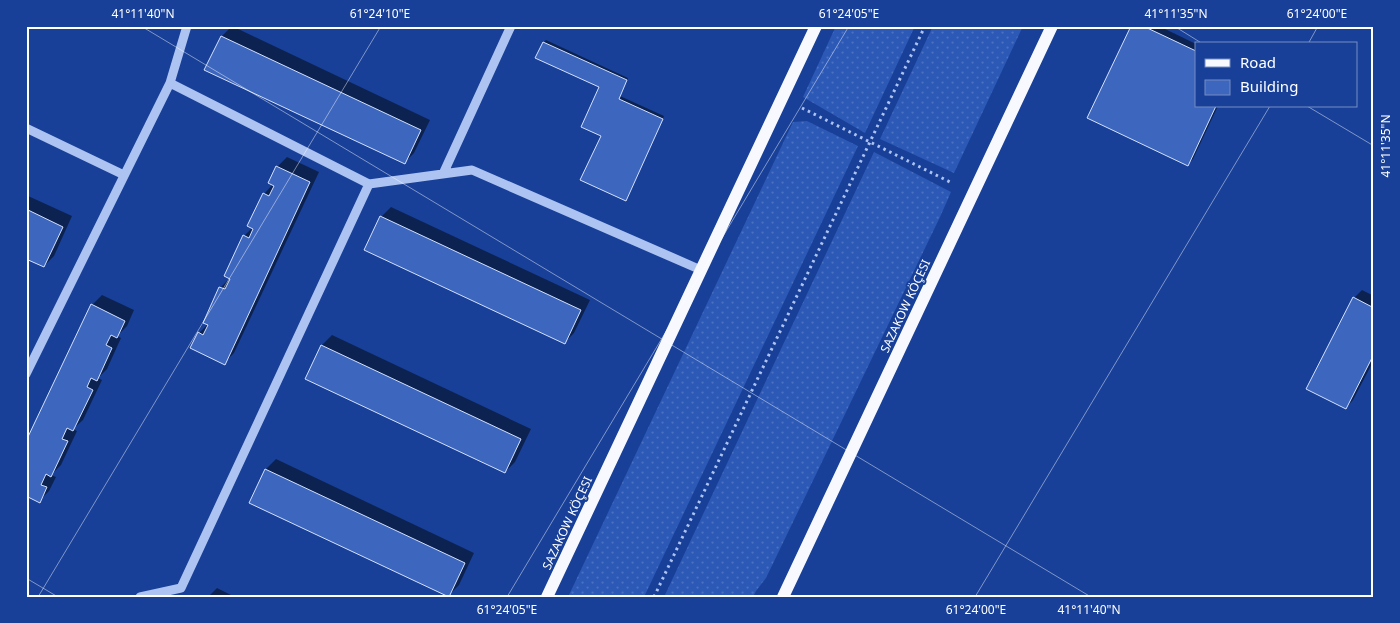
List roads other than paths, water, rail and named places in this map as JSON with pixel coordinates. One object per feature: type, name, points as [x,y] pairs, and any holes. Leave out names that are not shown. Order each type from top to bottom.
[{"type":"main road","name":"SAZAKOW KÖÇESI","points":[[547,597],[816,26]]},
{"type":"main road","name":"SAZAKOW KÖÇESI","points":[[783,597],[1052,26]]},
{"type":"street","points":[[26,374],[170,83],[188,26]]},
{"type":"street","points":[[443,174],[511,26]]},
{"type":"street","points":[[170,83],[369,184],[472,170],[701,270]]},
{"type":"street","points":[[26,128],[124,175]]},
{"type":"street","points":[[140,597],[181,588],[369,184]]}]
